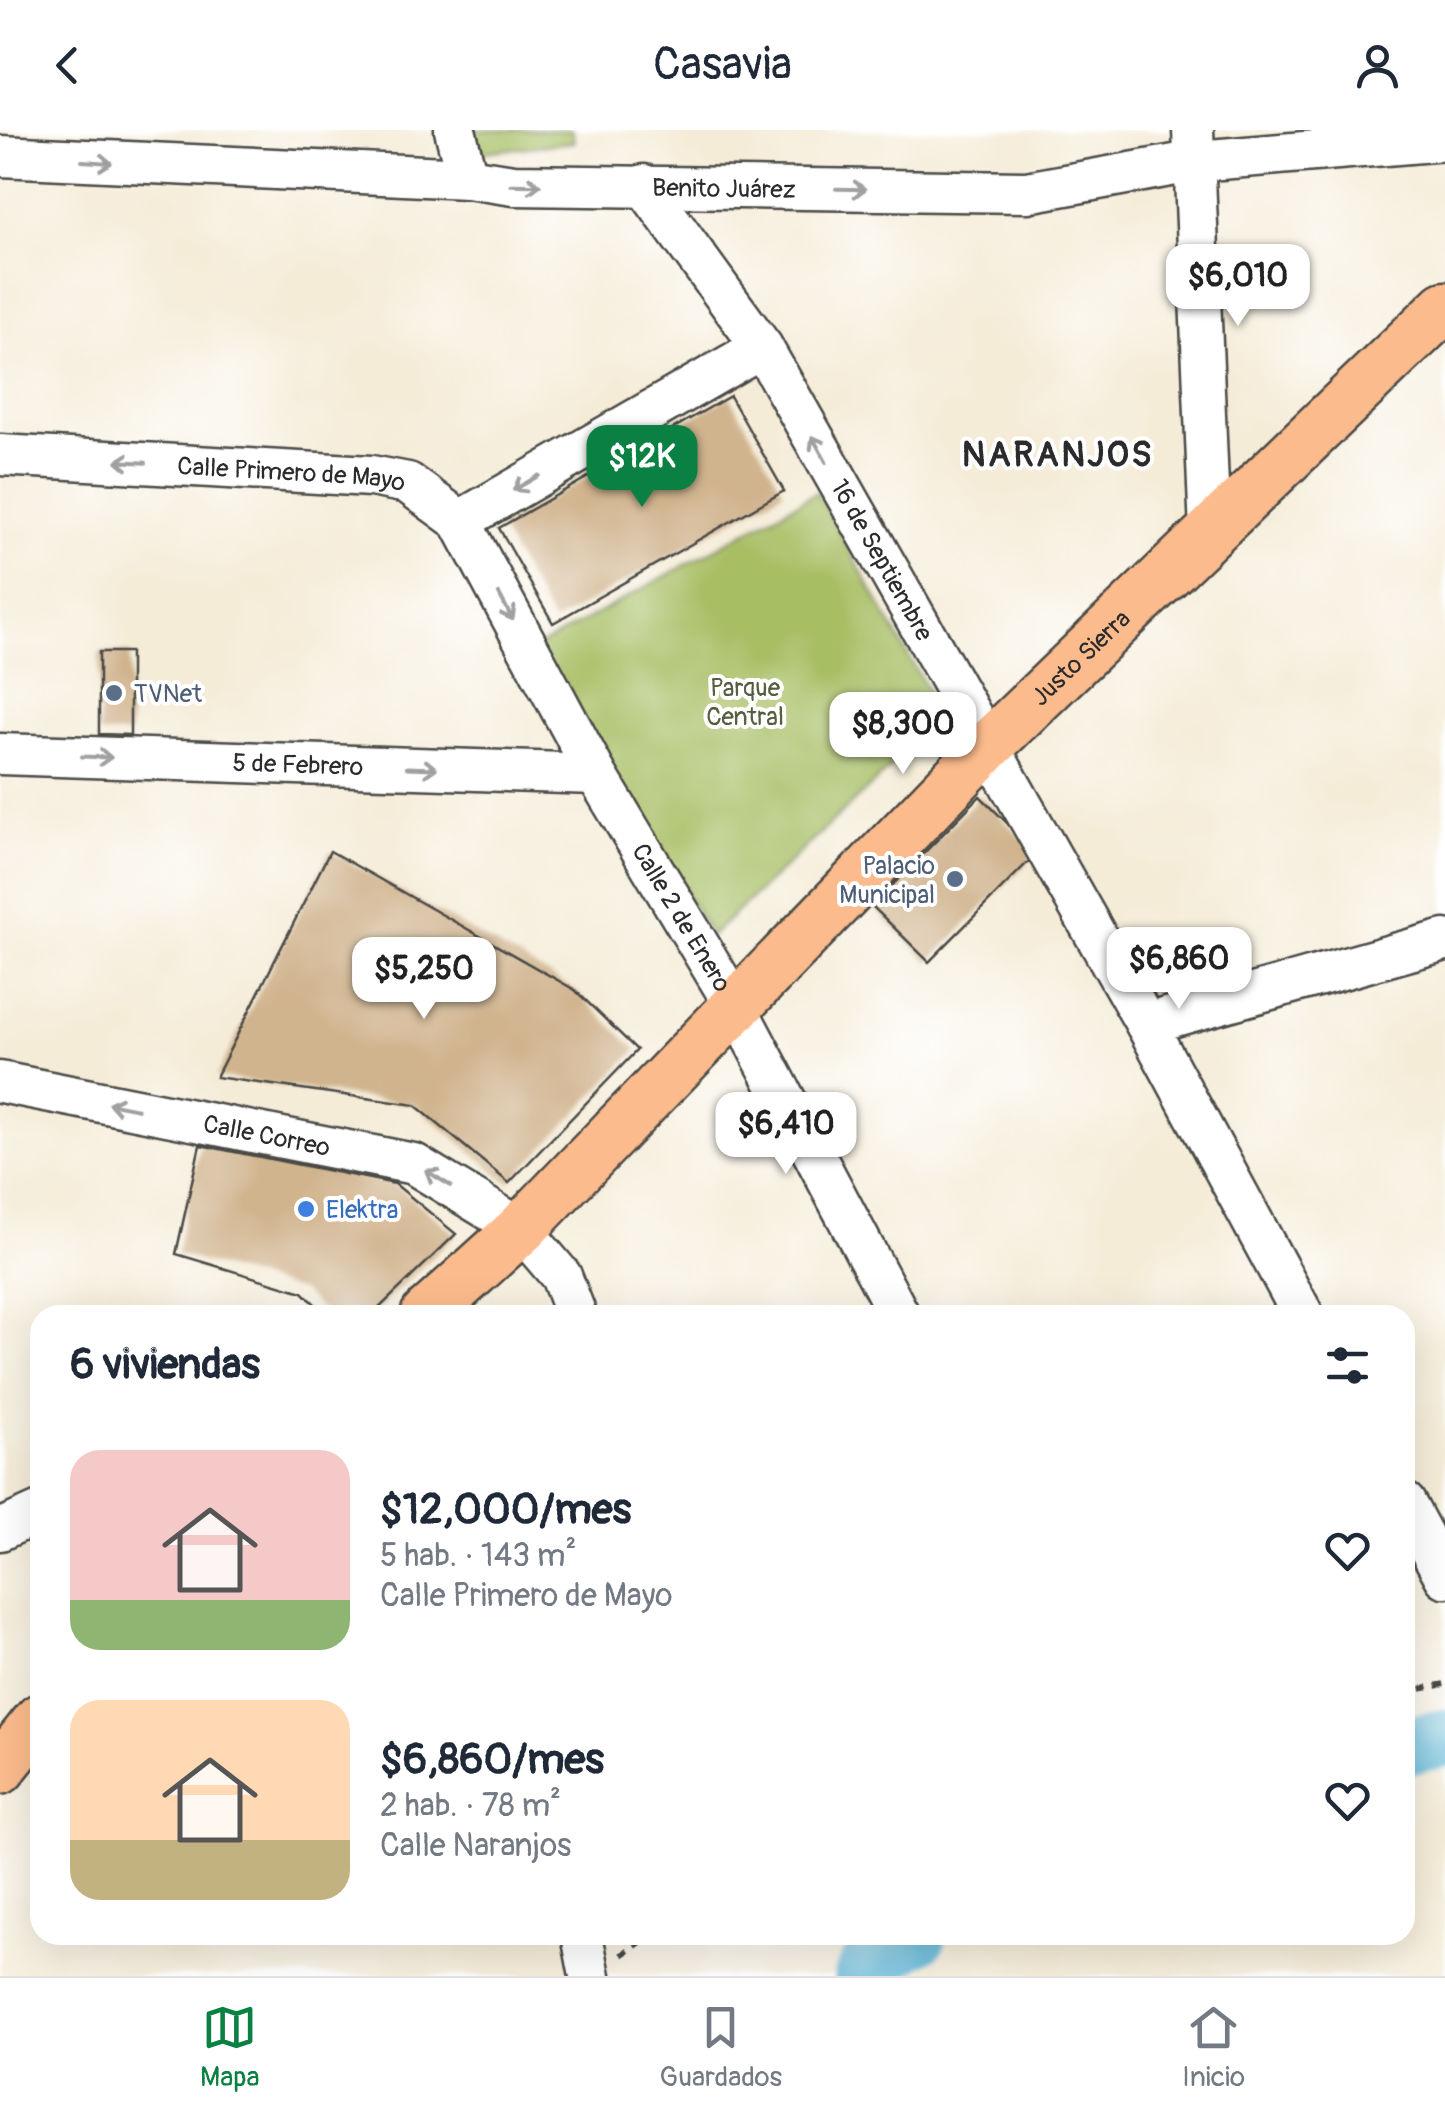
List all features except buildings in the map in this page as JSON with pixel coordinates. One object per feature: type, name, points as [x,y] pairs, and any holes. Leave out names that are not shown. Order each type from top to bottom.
[{"type":"main road","name":"Justo Sierra","points":[[437,1305],[521,1230],[988,748],[1445,307]]},
{"type":"main road","points":[[0,1769],[30,1731]]},
{"type":"street","points":[[455,130],[466,178]]},
{"type":"street","name":"Benito Juárez","points":[[0,156],[466,178],[514,185],[1027,192],[1195,145],[1445,140]]},
{"type":"street","points":[[1195,145],[1210,533]]},
{"type":"street","name":"16 de Septiembre","points":[[644,185],[762,347],[1146,1024],[1298,1305]]},
{"type":"street","points":[[460,522],[762,347]]},
{"type":"street","name":"Calle Primero de Mayo","points":[[0,454],[370,476],[408,483],[460,522]]},
{"type":"street","name":"Calle 2 de Enero","points":[[460,522],[596,774],[736,1007],[893,1305]]},
{"type":"street","name":"5 de Febrero","points":[[0,754],[596,774]]},
{"type":"street","points":[[1146,1024],[1445,940]]},
{"type":"street","name":"Calle Correo","points":[[0,1082],[414,1164],[521,1230],[561,1276],[572,1305]]},
{"type":"street","points":[[0,1530],[30,1516]]},
{"type":"street","points":[[1415,1522],[1445,1577]]},
{"type":"street","points":[[584,1945],[590,1976]]},
{"type":"path","points":[[1415,1690],[1445,1684]]},
{"type":"green space","points":[[453,130],[572,130],[574,142],[455,155]]},
{"type":"green space","name":"Parque Central","points":[[817,492],[943,718],[711,936],[536,648]]},
{"type":"waterway","points":[[1415,1744],[1445,1738]]},
{"type":"waterway","points":[[863,1976],[869,1964],[901,1945]]},
{"type":"place","name":"TVNet","points":[[114,693]]},
{"type":"place","name":"Palacio Municipal","points":[[955,879]]},
{"type":"place","name":"Elektra","points":[[306,1209]]},
{"type":"district","name":"NARANJOS","points":[[1058,454]]}]
